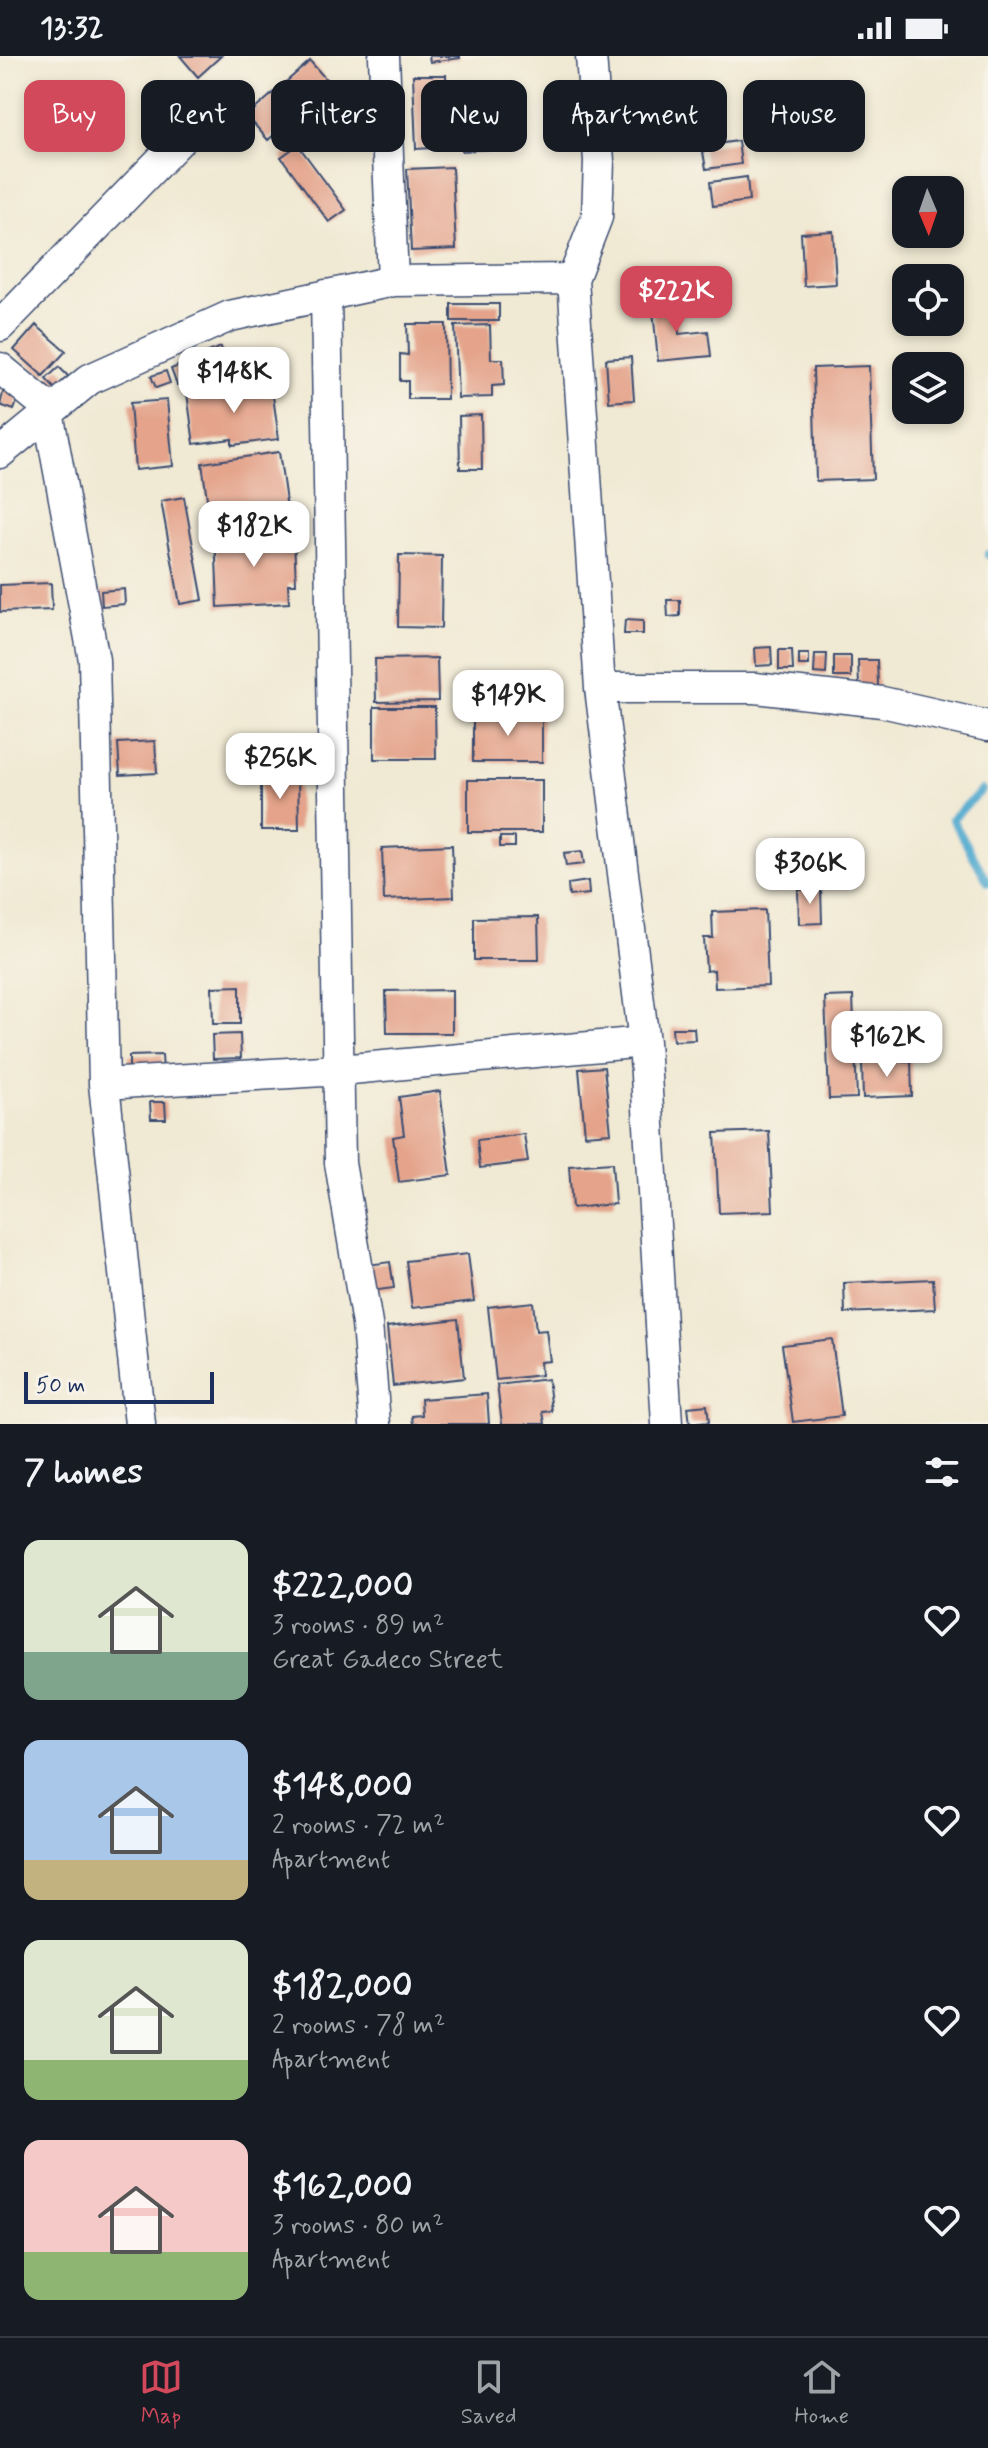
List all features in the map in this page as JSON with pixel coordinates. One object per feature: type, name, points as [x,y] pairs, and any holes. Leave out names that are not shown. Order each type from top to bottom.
[{"type":"street","points":[[384,56],[393,281]]},
{"type":"street","points":[[591,56],[599,161],[597,217],[573,279],[600,688],[644,1042],[667,1424]]},
{"type":"street","points":[[0,326],[169,152]]},
{"type":"street","points":[[0,453],[90,379],[230,316],[393,281],[573,279]]},
{"type":"street","points":[[326,295],[340,1163],[367,1324],[375,1424]]},
{"type":"street","points":[[0,368],[49,411],[94,660],[104,1084],[140,1424]]},
{"type":"street","points":[[600,688],[755,688],[882,702],[988,726]]},
{"type":"street","points":[[104,1084],[340,1070],[644,1042]]},
{"type":"building","points":[[180,56],[221,56],[198,77]]},
{"type":"building","points":[[429,56],[460,56],[460,58],[430,62]]},
{"type":"building","points":[[310,61],[327,80],[288,80]]},
{"type":"building","points":[[413,75],[446,75],[446,80],[421,80],[421,149],[416,149]]},
{"type":"building","points":[[271,95],[271,137],[268,140],[255,125],[255,109]]},
{"type":"building","points":[[738,141],[741,164],[706,169],[703,152],[727,152],[727,143]]},
{"type":"building","points":[[288,152],[303,152],[346,210],[329,222],[281,157]]},
{"type":"building","points":[[452,167],[456,249],[411,251],[407,169]]},
{"type":"building","points":[[747,177],[749,201],[713,206],[710,182]]},
{"type":"building","points":[[833,231],[836,284],[804,286],[801,233]]},
{"type":"building","points":[[676,297],[679,334],[708,331],[711,356],[658,361],[652,300]]},
{"type":"building","points":[[451,304],[499,304],[499,321],[451,321]]},
{"type":"building","points":[[407,324],[446,324],[447,399],[408,399],[408,381],[400,381],[400,354],[408,355]]},
{"type":"building","points":[[36,325],[66,351],[43,376],[14,350]]},
{"type":"building","points":[[490,325],[491,359],[503,359],[504,385],[492,386],[492,397],[458,398],[455,326]]},
{"type":"building","points":[[221,347],[228,367],[215,372],[208,352]]},
{"type":"building","points":[[205,353],[212,371],[198,377],[190,359]]},
{"type":"building","points":[[631,357],[634,400],[609,402],[606,359]]},
{"type":"building","points":[[185,363],[192,379],[177,385],[171,369]]},
{"type":"building","points":[[869,366],[873,479],[816,481],[813,368]]},
{"type":"building","points":[[59,367],[68,376],[55,389],[46,379]]},
{"type":"building","points":[[166,371],[170,383],[156,388],[151,376]]},
{"type":"building","points":[[271,382],[279,439],[232,445],[232,439],[194,444],[187,393]]},
{"type":"building","points":[[5,385],[21,391],[14,410],[0,405]]},
{"type":"building","points":[[167,400],[173,466],[135,470],[130,403]]},
{"type":"building","points":[[481,415],[482,469],[460,469],[459,416]]},
{"type":"building","points":[[279,452],[287,509],[210,520],[202,463]]},
{"type":"building","points":[[184,497],[203,600],[180,604],[161,501]]},
{"type":"building","points":[[282,531],[283,541],[294,540],[296,584],[288,584],[289,603],[218,607],[215,534]]},
{"type":"building","points":[[399,555],[442,556],[441,628],[398,627]]},
{"type":"building","points":[[51,583],[52,610],[0,612],[0,585]]},
{"type":"building","points":[[124,589],[125,604],[102,606],[101,591]]},
{"type":"building","points":[[667,600],[680,600],[680,616],[668,617]]},
{"type":"building","points":[[625,620],[643,621],[643,634],[624,634]]},
{"type":"building","points":[[771,647],[772,665],[756,666],[755,648]]},
{"type":"building","points":[[779,650],[792,650],[793,670],[779,670]]},
{"type":"building","points":[[799,654],[809,654],[809,665],[799,665]]},
{"type":"building","points":[[815,654],[827,654],[826,674],[814,673]]},
{"type":"building","points":[[834,656],[851,656],[851,677],[834,677]]},
{"type":"building","points":[[437,658],[438,701],[376,702],[375,659]]},
{"type":"building","points":[[858,660],[877,660],[878,686],[859,686]]},
{"type":"building","points":[[374,707],[435,707],[436,759],[374,759]]},
{"type":"building","points":[[473,715],[542,715],[542,762],[473,762]]},
{"type":"building","points":[[155,741],[157,773],[120,775],[118,743]]},
{"type":"building","points":[[298,771],[299,830],[261,830],[261,772]]},
{"type":"building","points":[[468,780],[542,780],[542,832],[468,832]]},
{"type":"building","points":[[500,837],[515,837],[515,847],[500,847]]},
{"type":"building","points":[[452,845],[454,897],[384,900],[382,848]]},
{"type":"building","points":[[582,851],[584,864],[566,866],[564,853]]},
{"type":"building","points":[[588,881],[589,894],[569,896],[568,884]]},
{"type":"building","points":[[821,889],[822,923],[799,924],[798,890]]},
{"type":"building","points":[[765,910],[768,986],[715,988],[714,970],[706,971],[704,938],[713,938],[712,912]]},
{"type":"building","points":[[538,917],[539,960],[474,960],[474,918]]},
{"type":"building","points":[[240,986],[240,1024],[213,1024],[212,987]]},
{"type":"building","points":[[452,990],[452,1033],[387,1033],[386,991]]},
{"type":"building","points":[[853,996],[857,1098],[829,1099],[825,997]]},
{"type":"building","points":[[672,1028],[694,1028],[695,1040],[673,1041]]},
{"type":"building","points":[[240,1034],[241,1058],[213,1059],[212,1035]]},
{"type":"building","points":[[162,1055],[163,1072],[129,1073],[129,1056]]},
{"type":"building","points":[[911,1061],[912,1096],[863,1098],[862,1062]]},
{"type":"building","points":[[604,1067],[611,1133],[585,1135],[579,1069]]},
{"type":"building","points":[[440,1091],[451,1175],[399,1182],[393,1137],[404,1135],[399,1097]]},
{"type":"building","points":[[150,1102],[165,1102],[166,1119],[151,1119]]},
{"type":"building","points":[[769,1131],[773,1211],[719,1213],[715,1133]]},
{"type":"building","points":[[524,1134],[528,1162],[480,1168],[477,1140]]},
{"type":"building","points":[[612,1163],[615,1204],[572,1208],[569,1166]]},
{"type":"building","points":[[468,1254],[474,1301],[412,1308],[406,1261]]},
{"type":"building","points":[[390,1262],[394,1288],[371,1291],[367,1265]]},
{"type":"building","points":[[933,1279],[935,1309],[845,1313],[844,1283]]},
{"type":"building","points":[[533,1302],[536,1331],[546,1330],[550,1361],[540,1362],[541,1375],[496,1380],[488,1307]]},
{"type":"building","points":[[458,1319],[464,1378],[393,1386],[387,1327]]},
{"type":"building","points":[[832,1339],[842,1416],[793,1422],[782,1345]]},
{"type":"building","points":[[548,1379],[552,1411],[543,1412],[545,1424],[502,1424],[497,1385]]},
{"type":"building","points":[[487,1394],[489,1424],[413,1424],[412,1416],[422,1415],[421,1399]]},
{"type":"building","points":[[707,1405],[709,1422],[690,1424],[688,1407]]},
{"type":"waterway","points":[[982,790],[952,819],[988,882]]}]
